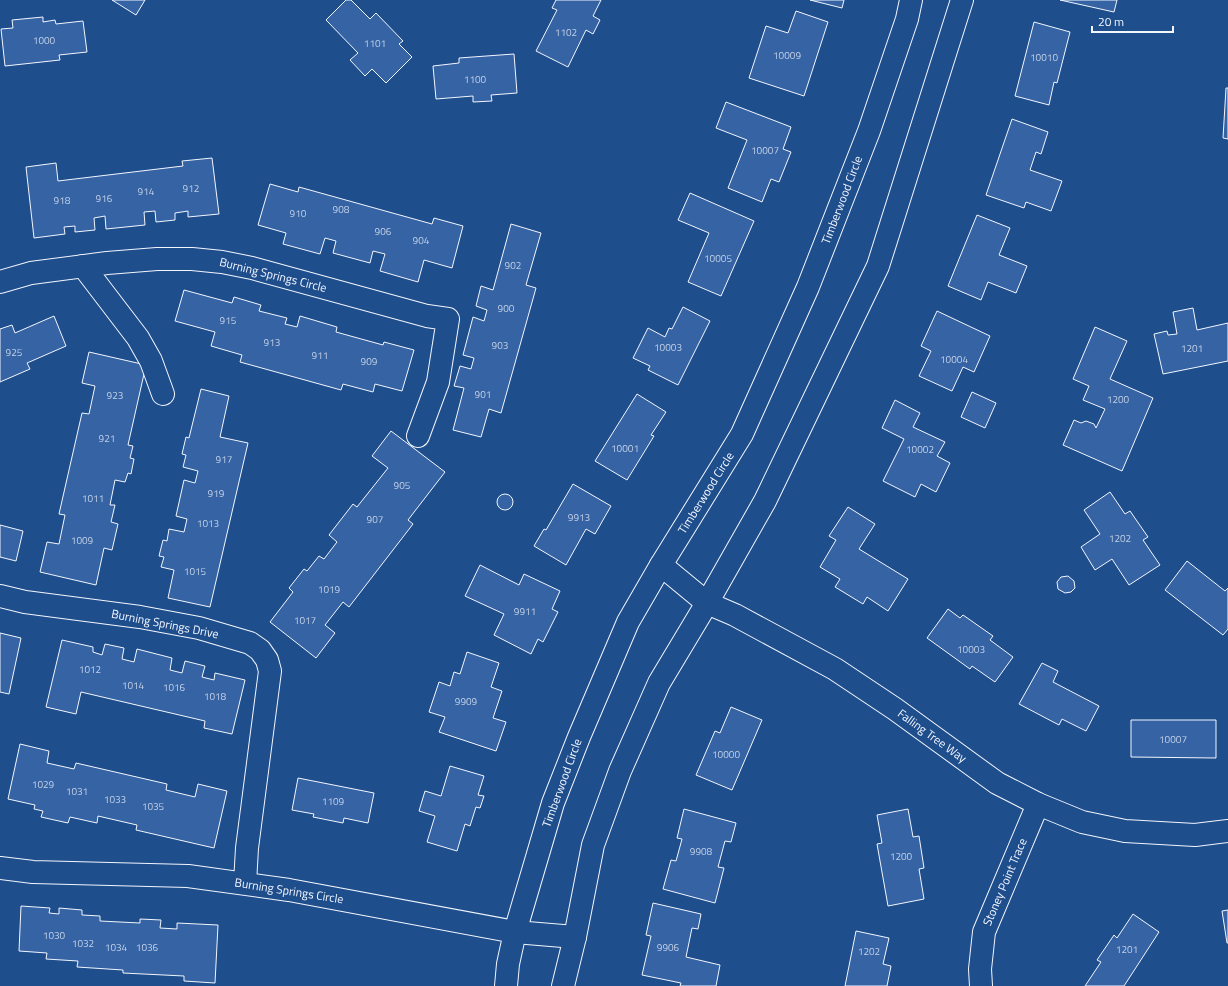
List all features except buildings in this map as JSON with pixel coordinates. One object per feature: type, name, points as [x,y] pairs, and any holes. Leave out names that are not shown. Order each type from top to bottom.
[{"type":"street","name":"Timberwood Circle","points":[[506,986],[508,964],[514,932],[553,803],[579,737],[628,622],[661,565],[742,434],[808,287],[870,131],[907,19],[911,0]]},
{"type":"street","points":[[563,986],[575,937],[593,845],[620,771],[659,683],[708,603],[765,501],[878,266],[962,0]]},
{"type":"street","name":"Burning Springs Circle","points":[[0,282],[31,273],[83,266],[157,259],[192,259],[222,262],[252,268],[427,316],[448,318],[438,382],[418,436]]},
{"type":"street","points":[[83,266],[138,338],[151,361],[163,394]]},
{"type":"street","name":"Falling Tree Way","points":[[661,565],[708,603],[735,615],[835,669],[895,709],[997,783],[1038,804],[1082,822],[1125,831],[1195,835],[1228,831]]},
{"type":"street","name":"Burning Springs Drive","points":[[0,596],[25,602],[140,617],[199,628],[250,643],[260,650],[267,660],[270,671],[247,848],[245,883]]},
{"type":"street","name":"Stoney Point Trace","points":[[981,986],[980,968],[984,932],[1038,804]]},
{"type":"street","name":"Burning Springs Circle","points":[[0,868],[33,872],[188,876],[289,890],[514,932],[575,937]]}]
